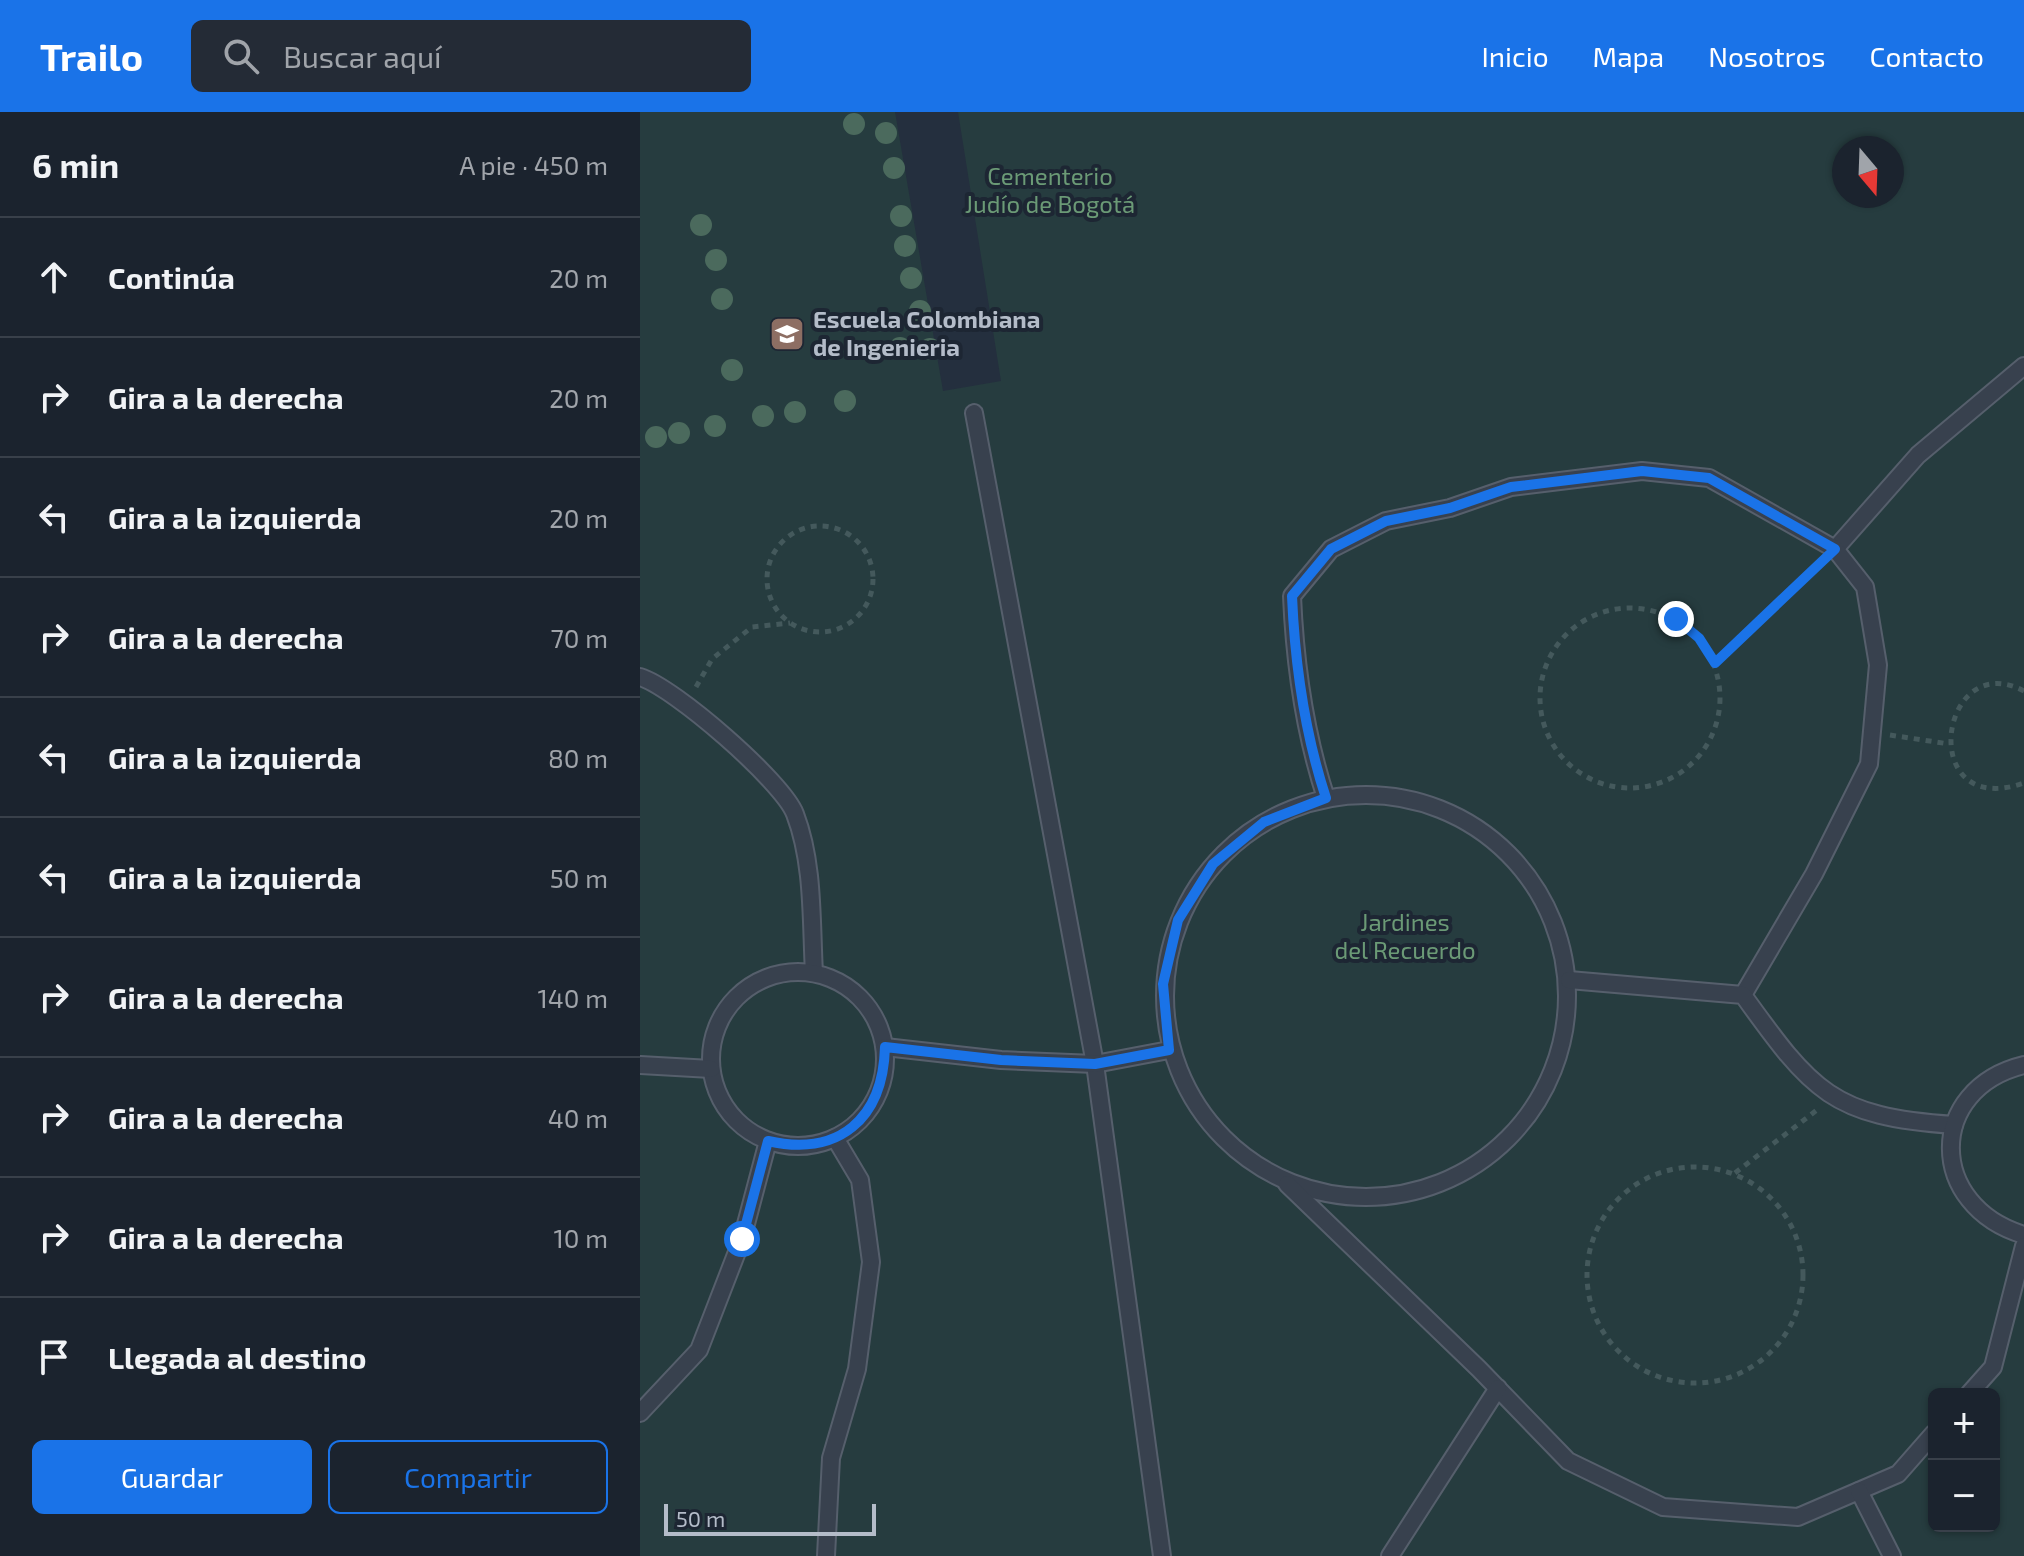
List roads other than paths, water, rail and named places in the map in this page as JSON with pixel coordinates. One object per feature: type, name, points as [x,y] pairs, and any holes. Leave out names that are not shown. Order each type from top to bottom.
[{"type":"lane","points":[[1835,549],[1918,455],[2024,366]]},
{"type":"lane","points":[[974,413],[1095,1064],[1162,1556]]},
{"type":"lane","points":[[1326,798],[1307,740],[1295,655],[1292,596],[1331,549],[1386,521],[1450,508],[1511,487],[1642,471],[1709,478],[1835,549],[1865,587],[1878,665],[1869,764],[1814,874],[1743,995]]},
{"type":"lane","points":[[640,677],[655,682],[726,736],[794,811],[808,865],[814,973]]},
{"type":"lane","points":[[1285,1183],[1353,1199],[1422,1191],[1485,1160],[1534,1111],[1563,1048],[1569,980],[1552,913],[1514,857],[1459,816],[1394,796],[1326,798],[1264,822],[1213,864],[1178,920],[1163,984],[1169,1050],[1194,1105],[1234,1151],[1285,1183],[1498,1388],[1568,1461],[1663,1507],[1798,1517],[1898,1474],[1928,1440]]},
{"type":"lane","points":[[787,972],[814,973],[840,982],[862,999],[877,1021],[885,1047],[885,1075],[875,1101],[858,1123],[835,1138],[813,1145],[790,1146],[768,1141],[746,1130],[729,1113],[717,1092],[711,1069],[712,1042],[721,1016],[738,995],[761,980],[787,972]]},
{"type":"lane","points":[[1569,980],[1743,995],[1783,1051],[1832,1099],[1895,1121],[1954,1125]]},
{"type":"lane","points":[[885,1047],[1001,1060],[1095,1064],[1169,1050]]},
{"type":"lane","points":[[640,1065],[711,1069]]},
{"type":"lane","points":[[2024,1065],[2005,1069],[1983,1083],[1965,1102],[1954,1125],[1951,1155],[1957,1184],[1974,1209],[1998,1227],[2024,1235]]},
{"type":"lane","points":[[826,1556],[831,1458],[857,1369],[871,1262],[860,1180],[835,1138]]},
{"type":"lane","points":[[640,1413],[699,1350],[742,1239],[768,1141]]},
{"type":"lane","points":[[1974,1388],[1993,1367],[2024,1246]]},
{"type":"lane","points":[[1390,1556],[1498,1388]]},
{"type":"lane","points":[[1859,1491],[1892,1556]]},
{"type":"place","name":"Escuela Colombiana de Ingenieria","points":[[787,334]]},
{"type":"park label","name":"Cementerio Judío de Bogotá","points":[[1050,191]]},
{"type":"park label","name":"Jardines del Recuerdo","points":[[1405,937]]}]
